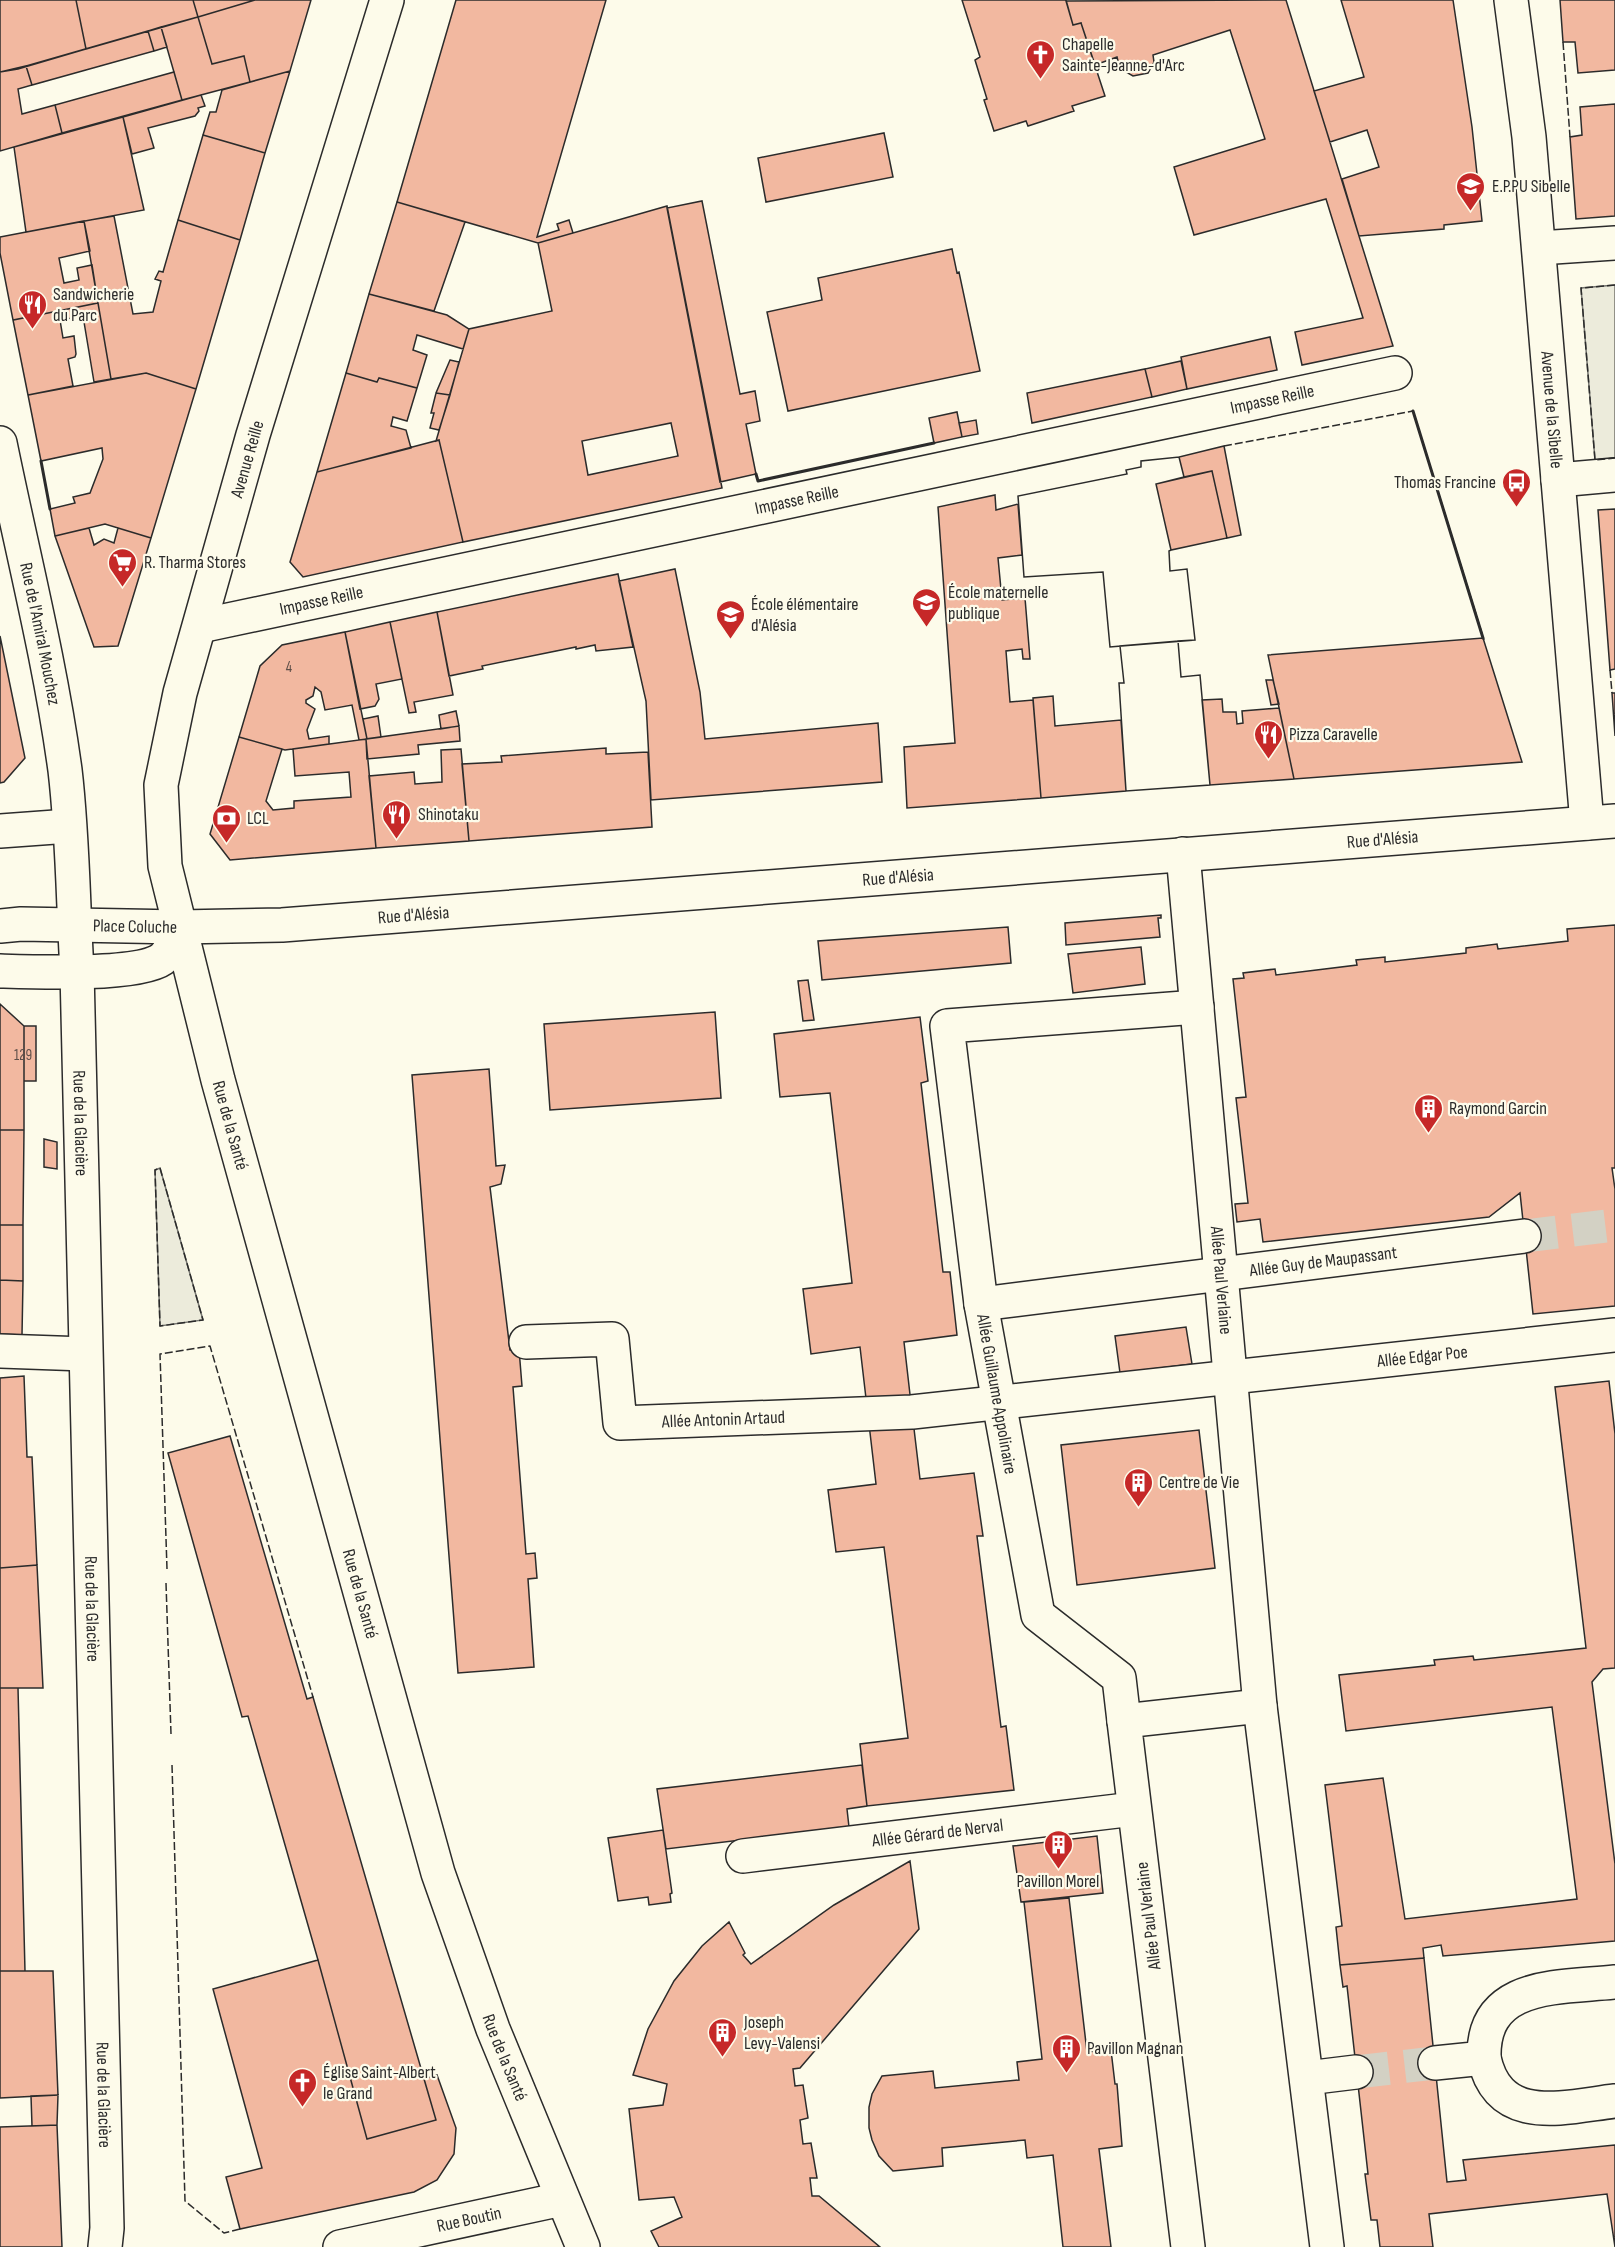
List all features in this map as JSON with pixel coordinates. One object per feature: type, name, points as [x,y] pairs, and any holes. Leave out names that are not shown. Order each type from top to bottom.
[{"type":"street","name":"Avenue Reille","points":[[180,927],[165,866],[161,785],[176,712],[253,435],[387,0]]},
{"type":"street","name":"Avenue de la Sibelle","points":[[1511,0],[1530,137],[1557,480],[1601,822]]},
{"type":"street","points":[[1539,248],[1615,243]]},
{"type":"street","name":"Impasse Reille","points":[[200,626],[1395,373]]},
{"type":"street","name":"Rue de l'Amiral Mouchez","points":[[0,443],[49,682],[65,771],[69,826]]},
{"type":"street","points":[[1557,480],[1615,475]]},
{"type":"street","name":"Rue d'Alésia","points":[[180,927],[282,925],[1601,822]]},
{"type":"street","points":[[0,831],[69,826]]},
{"type":"street","name":"Place Coluche","points":[[69,826],[77,971]]},
{"type":"street","name":"Allée Paul Verlaine","points":[[1183,854],[1260,1706],[1327,2247]]},
{"type":"street","name":"Place Coluche","points":[[0,926],[21,924],[180,927],[161,960],[141,968],[0,971]]},
{"type":"street","name":"Rue de la Santé","points":[[180,927],[218,1080],[438,1873],[493,2029],[583,2247]]},
{"type":"street","name":"Rue de la Glacière","points":[[77,971],[107,2216],[105,2247]]},
{"type":"street","name":"Allée Guillaume Appolinaire","points":[[1124,1721],[1119,1678],[1038,1616],[981,1304],[947,1026],[1197,1007]]},
{"type":"street","name":"Allée Guy de Maupassant","points":[[981,1304],[1524,1236]]},
{"type":"street","name":"Allée Edgar Poe","points":[[998,1402],[1615,1335]]},
{"type":"street","name":"Allée Antonin Artaud","points":[[526,1342],[612,1339],[620,1423],[846,1416],[912,1412],[998,1402]]},
{"type":"street","points":[[0,1352],[86,1353]]},
{"type":"street","points":[[1124,1721],[1260,1706]]},
{"type":"street","name":"Allée Paul Verlaine","points":[[1124,1721],[1188,2247]]},
{"type":"street","name":"Allée Gérard de Nerval","points":[[743,1856],[1134,1809]]},
{"type":"street","points":[[1615,1982],[1529,1992],[1515,1997],[1494,2016],[1484,2043],[1484,2058],[1492,2081],[1511,2101],[1544,2110],[1615,2101]]},
{"type":"street","points":[[1435,2063],[1484,2058]]},
{"type":"street","points":[[1307,2078],[1356,2072]]},
{"type":"street","name":"Rue Boutin","points":[[340,2247],[562,2199]]},
{"type":"shaded area","points":[[1615,285],[1615,458],[1595,460],[1581,288]]},
{"type":"shaded area","points":[[160,1168],[203,1320],[160,1326],[155,1170]]},
{"type":"building","points":[[0,0],[76,0],[86,49],[0,72]]},
{"type":"building","points":[[76,0],[193,0],[198,17],[86,49]]},
{"type":"building","points":[[193,0],[255,0],[198,17]]},
{"type":"building","points":[[255,0],[311,0],[290,71],[250,82],[244,56],[212,64],[198,17]]},
{"type":"building","points":[[456,0],[606,0],[537,237],[559,230],[557,224],[569,220],[573,233],[538,243],[397,202]]},
{"type":"building","name":"Chapelle Sainte-Jeanne-d'Arc","points":[[962,0],[1066,0],[1073,25],[1081,23],[1105,96],[1072,106],[1074,111],[1028,126],[1026,121],[994,131],[975,60],[980,57]]},
{"type":"building","points":[[1286,0],[1393,346],[1302,365],[1295,332],[1363,318],[1326,199],[1194,235],[1174,167],[1265,139],[1230,30],[1153,55],[1154,62],[1148,73],[1133,76],[1126,72],[1122,64],[1119,65],[1117,57],[1095,65],[1081,23],[1073,25],[1066,1]]},
{"type":"building","points":[[1341,0],[1453,0],[1472,127],[1482,221],[1444,225],[1444,229],[1359,236],[1342,179],[1379,167],[1367,130],[1330,142],[1314,91],[1364,77]]},
{"type":"building","points":[[1560,0],[1615,0],[1615,70],[1578,73],[1575,42],[1563,42]]},
{"type":"building","points":[[198,17],[212,64],[244,56],[250,82],[182,100],[161,27]]},
{"type":"building","points":[[161,27],[167,47],[154,51],[148,31]]},
{"type":"building","points":[[148,31],[154,51],[32,85],[26,66]]},
{"type":"building","points":[[26,66],[32,85],[18,89],[22,114],[55,105],[62,133],[0,151],[0,72]]},
{"type":"building","points":[[290,71],[265,153],[203,135],[210,112],[216,112],[222,90]]},
{"type":"building","points":[[174,72],[182,100],[62,133],[55,105]]},
{"type":"building","points":[[201,95],[205,106],[198,108],[199,111],[195,116],[148,128],[154,148],[132,154],[123,117]]},
{"type":"building","points":[[1615,104],[1615,216],[1576,219],[1570,137],[1582,135],[1580,107]]},
{"type":"building","points":[[123,117],[144,210],[26,232],[14,147]]},
{"type":"building","points":[[884,133],[893,177],[766,202],[758,158]]},
{"type":"building","points":[[203,135],[265,153],[240,240],[178,220]]},
{"type":"building","points":[[702,201],[740,394],[755,391],[760,421],[746,424],[756,474],[720,482],[667,208]]},
{"type":"building","points":[[397,202],[465,222],[434,311],[369,294]]},
{"type":"building","points":[[667,206],[722,488],[463,542],[439,440],[436,441],[469,329],[552,311],[538,243]],"holes":[[[671,423],[678,456],[588,475],[582,441]]]},
{"type":"building","points":[[114,216],[133,314],[153,312],[161,281],[155,279],[159,271],[163,272],[178,220],[240,240],[196,389],[146,373],[111,379],[84,221]]},
{"type":"building","points":[[84,221],[90,251],[59,258],[64,283],[79,280],[77,268],[92,265],[98,303],[13,320],[0,253],[0,237]]},
{"type":"building","points":[[952,249],[980,371],[788,411],[767,312],[822,300],[818,278]]},
{"type":"building","points":[[369,294],[447,315],[469,329],[463,349],[417,335],[413,350],[427,355],[417,388],[379,378],[377,382],[346,373]]},
{"type":"building","points":[[98,303],[111,379],[94,382],[83,316],[60,320],[63,338],[74,336],[76,354],[75,357],[68,359],[73,386],[28,395],[13,320]]},
{"type":"building","points":[[1270,337],[1277,370],[1187,389],[1181,357]]},
{"type":"building","points":[[450,360],[459,362],[450,395],[436,393]]},
{"type":"building","points":[[1181,361],[1187,389],[1152,397],[1145,369]]},
{"type":"building","points":[[1145,369],[1152,397],[1032,423],[1027,393]]},
{"type":"building","points":[[146,373],[196,389],[151,538],[105,524],[55,536],[50,509],[75,503],[73,497],[90,493],[103,459],[102,448],[41,461],[28,395]]},
{"type":"building","points":[[346,373],[377,382],[379,378],[417,388],[407,421],[393,417],[391,426],[406,430],[411,448],[317,472]]},
{"type":"building","points":[[436,393],[450,395],[439,430],[430,428]]},
{"type":"building","points":[[957,412],[962,437],[934,443],[929,418]]},
{"type":"building","points":[[976,420],[978,434],[962,437],[959,423]]},
{"type":"building","points":[[439,440],[463,542],[303,577],[290,562],[317,472]]},
{"type":"building","points":[[1224,446],[1241,535],[1227,538],[1212,471],[1184,477],[1179,457]]},
{"type":"building","points":[[1179,457],[1184,477],[1156,484],[1171,550],[1169,551],[1170,571],[1187,569],[1195,640],[1178,641],[1181,677],[1200,675],[1210,785],[1126,791],[1119,683],[1124,683],[1120,646],[1110,647],[1103,572],[1024,577],[1018,496],[1127,474],[1126,470],[1141,467],[1141,461]]},
{"type":"building","points":[[1179,457],[1184,477],[1156,484],[1171,550],[1169,551],[1170,571],[1187,569],[1195,640],[1110,647],[1103,572],[1024,577],[1018,496],[1127,474],[1126,470],[1141,467],[1141,461]]},
{"type":"building","points":[[1212,471],[1227,538],[1171,550],[1156,484]]},
{"type":"building","points":[[995,495],[996,510],[1018,504],[1022,555],[998,558],[1002,600],[1025,598],[1030,659],[1023,659],[1022,649],[1006,651],[1010,702],[1033,700],[1041,798],[907,808],[904,747],[955,743],[938,507]]},
{"type":"building","points":[[1615,509],[1615,669],[1610,670],[1598,510]]},
{"type":"building","points":[[89,528],[94,545],[104,539],[114,543],[118,528],[151,538],[118,646],[94,647],[55,536]]},
{"type":"building","points":[[675,569],[700,692],[705,739],[878,723],[882,782],[651,800],[646,701],[619,581]]},
{"type":"building","points":[[618,574],[633,647],[596,651],[595,645],[576,649],[576,647],[482,666],[483,669],[449,676],[437,612]]},
{"type":"building","points":[[437,612],[453,695],[414,702],[416,712],[409,713],[390,622]]},
{"type":"building","points":[[390,622],[402,679],[376,684],[379,699],[375,706],[360,709],[345,632]]},
{"type":"building","points":[[345,632],[367,739],[359,740],[352,705],[325,710],[321,692],[315,687],[313,696],[306,700],[306,703],[315,709],[307,730],[309,739],[329,736],[329,744],[285,750],[239,737],[260,666],[282,645]]},
{"type":"building","points":[[0,636],[25,758],[4,782],[0,783]]},
{"type":"building","points":[[1483,638],[1522,762],[1294,779],[1268,655]]},
{"type":"building","points":[[1178,641],[1181,677],[1200,675],[1210,785],[1126,791],[1119,683],[1124,683],[1120,646]]},
{"type":"building","points":[[1266,680],[1273,680],[1279,704],[1271,705]]},
{"type":"building","points":[[1612,693],[1615,693],[1615,736]]},
{"type":"building","points":[[1053,696],[1055,726],[1121,720],[1126,791],[1041,798],[1033,698]]},
{"type":"building","points":[[1222,699],[1223,712],[1236,712],[1237,724],[1243,723],[1242,711],[1279,708],[1294,779],[1210,785],[1202,700]]},
{"type":"building","points":[[456,711],[459,726],[441,729],[439,715]]},
{"type":"building","points":[[378,716],[381,737],[367,739],[363,719]]},
{"type":"building","points":[[459,726],[460,741],[418,745],[419,754],[367,759],[366,739]]},
{"type":"building","points":[[239,737],[282,749],[266,801],[273,810],[294,808],[294,801],[351,797],[349,772],[295,776],[293,749],[366,739],[376,848],[230,860],[210,834]]},
{"type":"building","points":[[606,748],[606,754],[648,752],[652,827],[469,841],[462,764],[502,762],[501,756]]},
{"type":"building","points":[[461,749],[469,841],[376,848],[369,776],[414,772],[415,784],[442,782],[441,750]]},
{"type":"building","points":[[1161,915],[1161,918],[1158,918],[1160,937],[1066,945],[1065,923]]},
{"type":"building","name":"Raymond Garcin","points":[[1615,925],[1615,1168],[1612,1168],[1615,1189],[1615,1306],[1533,1314],[1520,1193],[1489,1217],[1263,1242],[1260,1219],[1237,1222],[1235,1204],[1248,1203],[1236,1098],[1246,1097],[1233,979],[1244,978],[1243,973],[1275,969],[1276,975],[1357,965],[1356,960],[1385,957],[1385,962],[1466,953],[1466,948],[1497,944],[1498,949],[1568,941],[1567,929]]},
{"type":"building","points":[[1008,927],[1011,963],[822,980],[818,941]]},
{"type":"building","points":[[1141,947],[1145,984],[1073,993],[1068,954]]},
{"type":"building","points":[[808,980],[814,1020],[803,1021],[798,981]]},
{"type":"building","points":[[0,1004],[24,1026],[24,1130],[0,1130]]},
{"type":"building","points":[[715,1012],[721,1098],[550,1110],[544,1024]]},
{"type":"building","points":[[920,1017],[928,1081],[921,1083],[943,1272],[950,1272],[957,1335],[904,1342],[920,1479],[974,1473],[983,1536],[977,1536],[1001,1727],[1006,1726],[1014,1790],[867,1806],[860,1744],[908,1738],[884,1547],[836,1552],[828,1490],[876,1484],[860,1347],[811,1354],[803,1289],[852,1283],[830,1093],[780,1097],[774,1034]]},
{"type":"building","points":[[24,1026],[36,1026],[36,1081],[24,1081]]},
{"type":"building","points":[[489,1069],[496,1166],[505,1165],[501,1184],[490,1187],[510,1350],[519,1349],[522,1386],[513,1387],[526,1554],[535,1553],[537,1578],[528,1579],[534,1667],[458,1673],[412,1075]]},
{"type":"building","points":[[0,1130],[24,1130],[23,1225],[0,1225]]},
{"type":"building","points":[[44,1139],[57,1142],[57,1169],[44,1167]]},
{"type":"building","points":[[0,1225],[23,1225],[23,1281],[0,1280]]},
{"type":"building","points":[[0,1280],[23,1281],[22,1335],[0,1334]]},
{"type":"building","points":[[1186,1327],[1192,1364],[1120,1373],[1115,1336]]},
{"type":"building","points":[[24,1376],[27,1457],[32,1457],[37,1565],[0,1568],[0,1378]]},
{"type":"building","points":[[1609,1381],[1615,1434],[1615,1668],[1603,1669],[1592,1682],[1615,1864],[1615,1941],[1443,1956],[1441,1945],[1423,1948],[1424,1958],[1340,1965],[1336,1927],[1342,1926],[1325,1785],[1383,1778],[1405,1919],[1577,1899],[1552,1707],[1346,1731],[1339,1675],[1435,1665],[1434,1660],[1473,1656],[1474,1660],[1586,1648],[1555,1387]]},
{"type":"building","name":"Centre de Vie","points":[[1199,1430],[1215,1568],[1077,1585],[1061,1445]]},
{"type":"building","points":[[230,1436],[307,1699],[313,1697],[436,2120],[367,2139],[248,1716],[242,1717],[168,1453]]},
{"type":"building","points":[[37,1565],[43,1688],[0,1688],[0,1568]]},
{"type":"building","points":[[0,1688],[18,1688],[25,1971],[0,1971]]},
{"type":"building","points":[[862,1765],[867,1806],[847,1809],[849,1827],[666,1849],[657,1789]]},
{"type":"building","points":[[663,1830],[672,1893],[670,1894],[671,1902],[649,1905],[648,1897],[618,1901],[608,1838]]},
{"type":"building","name":"Pavillon Morel","points":[[1097,1836],[1103,1893],[1021,1902],[1013,1846]]},
{"type":"building","name":"Joseph Levy-Valensi","points":[[910,1861],[919,1929],[800,2068],[793,2069],[795,2086],[803,2085],[808,2118],[800,2120],[803,2144],[811,2143],[817,2178],[810,2178],[812,2196],[819,2196],[880,2247],[659,2247],[651,2231],[682,2217],[674,2197],[639,2200],[629,2109],[663,2105],[667,2084],[633,2075],[648,2029],[674,1981],[702,1946],[729,1922],[745,1953],[743,1955],[751,1964],[834,1905]]},
{"type":"building","name":"Pavillon Magnan","points":[[1069,1898],[1087,2052],[1111,2050],[1115,2084],[1117,2084],[1122,2146],[1099,2149],[1111,2247],[1063,2247],[1053,2155],[1027,2158],[1025,2140],[942,2148],[943,2166],[893,2171],[879,2156],[869,2128],[869,2107],[872,2094],[882,2076],[933,2071],[935,2088],[1019,2080],[1017,2062],[1042,2059],[1024,1902]]},
{"type":"building","points":[[1424,1958],[1447,2182],[1466,2180],[1463,2160],[1615,2145],[1615,2247],[1607,2194],[1429,2214],[1433,2247],[1380,2247],[1377,2220],[1371,2220],[1347,1986],[1343,1987],[1340,1965]]},
{"type":"building","name":"Église Saint-Albert le Grand","points":[[318,1960],[367,2139],[436,2120],[424,2079],[437,2075],[456,2128],[454,2154],[437,2180],[414,2192],[240,2229],[226,2177],[262,2168],[213,1989]]},
{"type":"building","points":[[0,1971],[53,1971],[58,2095],[0,2098]]},
{"type":"building","points":[[58,2095],[57,2125],[32,2126],[31,2096]]},
{"type":"building","points":[[57,2125],[62,2247],[0,2247],[0,2127]]},
{"type":"tunnel","points":[[1524,1236],[1615,1225]]},
{"type":"tunnel","points":[[1356,2072],[1435,2063]]},
{"type":"fence","points":[[1563,42],[1570,137]]},
{"type":"fence","points":[[1615,285],[1581,288],[1595,460],[1615,458]]},
{"type":"fence","points":[[1224,446],[1413,411],[1484,640]]},
{"type":"fence","points":[[1610,670],[1612,693]]},
{"type":"fence","points":[[160,1168],[203,1320],[160,1326],[155,1170],[160,1168]]},
{"type":"fence","points":[[167,1569],[160,1354],[210,1346],[313,1697]]},
{"type":"fence","points":[[166,1583],[171,1734]]},
{"type":"fence","points":[[172,1765],[185,2201],[224,2233],[240,2229]]},
{"type":"wall","points":[[1413,411],[1483,638]]},
{"type":"wall","points":[[756,474],[758,481],[934,443]]},
{"type":"wall","points":[[41,461],[50,509]]},
{"type":"place","name":"Chapelle Sainte-Jeanne-d'Arc","points":[[1041,80]]},
{"type":"place","name":"E.P.PU Sibelle","points":[[1471,212]]},
{"type":"place","name":"Sandwicherie du Parc","points":[[32,330]]},
{"type":"place","name":"Thomas Francine","points":[[1517,508]]},
{"type":"place","name":"R. Tharma Stores","points":[[123,588]]},
{"type":"place","name":"École maternelle publique","points":[[927,628]]},
{"type":"place","name":"École élémentaire d'Alésia","points":[[730,640]]},
{"type":"place","name":"Pizza Caravelle","points":[[1268,760]]},
{"type":"place","name":"Shinotaku","points":[[397,840]]},
{"type":"place","name":"LCL","points":[[226,844]]},
{"type":"place","name":"Raymond Garcin","points":[[1428,1134]]},
{"type":"place","name":"Centre de Vie","points":[[1138,1508]]},
{"type":"place","name":"Pavillon Morel","points":[[1058,1870]]},
{"type":"place","name":"Joseph Levy-Valensi","points":[[723,2058]]},
{"type":"place","name":"Pavillon Magnan","points":[[1066,2074]]},
{"type":"place","name":"Église Saint-Albert le Grand","points":[[302,2108]]}]
